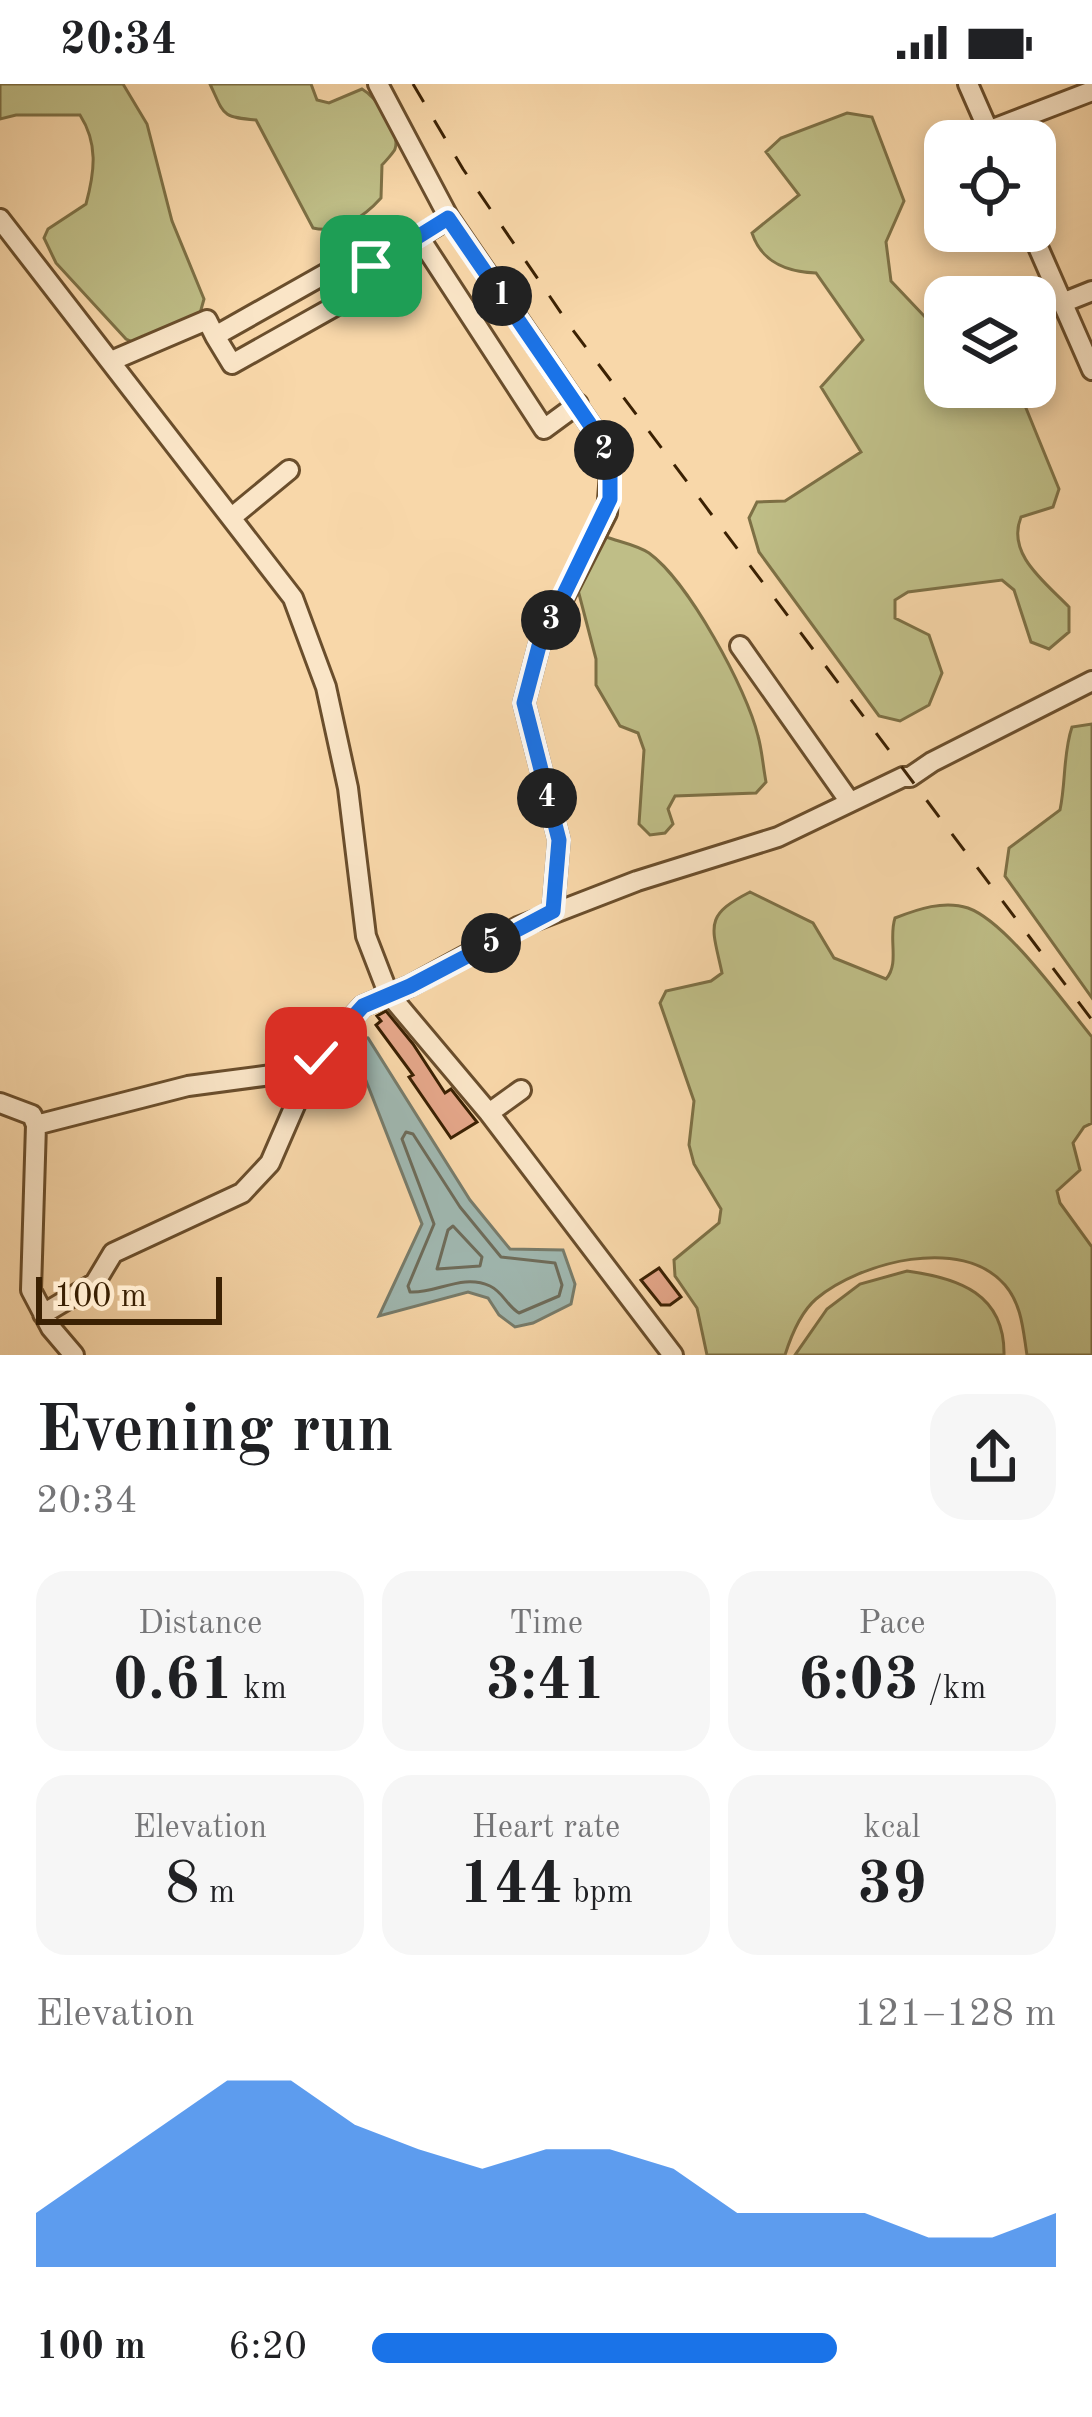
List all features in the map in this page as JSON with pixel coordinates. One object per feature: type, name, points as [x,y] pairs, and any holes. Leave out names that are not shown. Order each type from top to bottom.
[{"type":"street","points":[[378,84],[448,218],[602,442],[610,473],[610,499],[539,646],[524,703],[559,840],[553,911]]},
{"type":"street","points":[[968,84],[983,120]]},
{"type":"street","points":[[1026,120],[1092,91]]},
{"type":"street","points":[[371,266],[448,218]]},
{"type":"street","points":[[0,219],[293,598],[326,687],[348,788],[366,936],[388,993],[489,1113],[674,1355]]},
{"type":"street","points":[[419,237],[544,430],[578,404]]},
{"type":"street","points":[[111,361],[207,320],[215,337],[232,364],[378,282],[364,252],[215,337]]},
{"type":"street","points":[[1040,252],[1062,303],[1085,330],[1092,370]]},
{"type":"street","points":[[1062,303],[1092,291]]},
{"type":"street","points":[[232,517],[289,470]]},
{"type":"street","points":[[740,646],[850,802]]},
{"type":"street","points":[[43,1313],[94,1283],[112,1252],[242,1193],[270,1163],[316,1058],[363,1006],[553,911],[778,837],[910,777],[1092,681]]},
{"type":"street","points":[[36,1125],[188,1086],[279,1074],[316,1058]]},
{"type":"street","points":[[489,1113],[521,1090]]},
{"type":"street","points":[[0,1103],[32,1115],[36,1125],[31,1291],[64,1352]]},
{"type":"shaded area","points":[[0,84],[123,84],[147,124],[172,221],[204,299],[199,317],[135,343],[56,263],[44,238],[48,229],[86,204],[93,169],[90,136],[80,115],[0,119]]},
{"type":"shaded area","points":[[210,84],[311,84],[317,100],[329,103],[362,89],[386,116],[396,142],[382,165],[381,198],[350,222],[332,229],[313,228],[256,120],[225,113]]},
{"type":"shaded area","points":[[847,113],[872,117],[904,201],[886,242],[891,281],[924,316],[924,408],[1026,408],[1059,489],[1053,507],[1021,517],[1018,530],[1030,566],[1069,607],[1069,632],[1049,649],[1031,642],[1014,590],[1002,580],[908,592],[895,600],[895,618],[929,635],[942,673],[929,705],[900,721],[879,716],[759,552],[749,518],[757,502],[785,501],[861,452],[821,387],[863,340],[816,273],[795,271],[769,259],[752,233],[799,195],[766,152],[781,138]]},
{"type":"shaded area","points":[[606,537],[649,553],[681,587],[729,665],[761,747],[766,782],[756,793],[675,796],[668,809],[673,824],[665,833],[650,835],[639,824],[644,750],[638,733],[620,726],[596,685],[596,659],[578,590],[593,550]]},
{"type":"shaded area","points":[[1092,724],[1092,998],[1005,876],[1009,848],[1060,810],[1072,727]]},
{"type":"shaded area","points":[[750,892],[813,923],[834,958],[886,979],[892,966],[895,918],[940,905],[968,908],[1017,946],[1092,1037],[1092,1123],[1073,1143],[1080,1170],[1057,1191],[1060,1203],[1092,1247],[1092,1355],[1027,1355],[1018,1309],[1005,1285],[964,1261],[938,1258],[884,1265],[835,1286],[806,1311],[785,1355],[707,1355],[697,1308],[675,1276],[674,1260],[719,1223],[721,1209],[694,1164],[689,1145],[694,1101],[660,1003],[666,991],[711,981],[722,973],[715,924],[724,908]]},
{"type":"shaded area","points":[[907,1271],[944,1278],[987,1303],[997,1317],[1004,1355],[795,1355],[827,1309],[860,1284]]},
{"type":"water","points":[[359,1037],[368,1038],[470,1200],[510,1249],[563,1250],[575,1284],[571,1304],[515,1327],[488,1298],[468,1292],[379,1316],[422,1224],[356,1055]]},
{"type":"building","points":[[386,1011],[445,1093],[451,1089],[477,1122],[451,1138],[376,1025],[381,1021],[377,1016]]},
{"type":"building","points":[[659,1268],[681,1297],[670,1305],[661,1305],[641,1280]]},
{"type":"railway","points":[[413,84],[463,169],[572,329],[1092,1020]]},
{"type":"route","points":[[316,1058],[363,1006],[553,911],[559,840],[524,703],[539,646],[610,499],[610,473],[602,442],[448,218],[371,266]]}]
